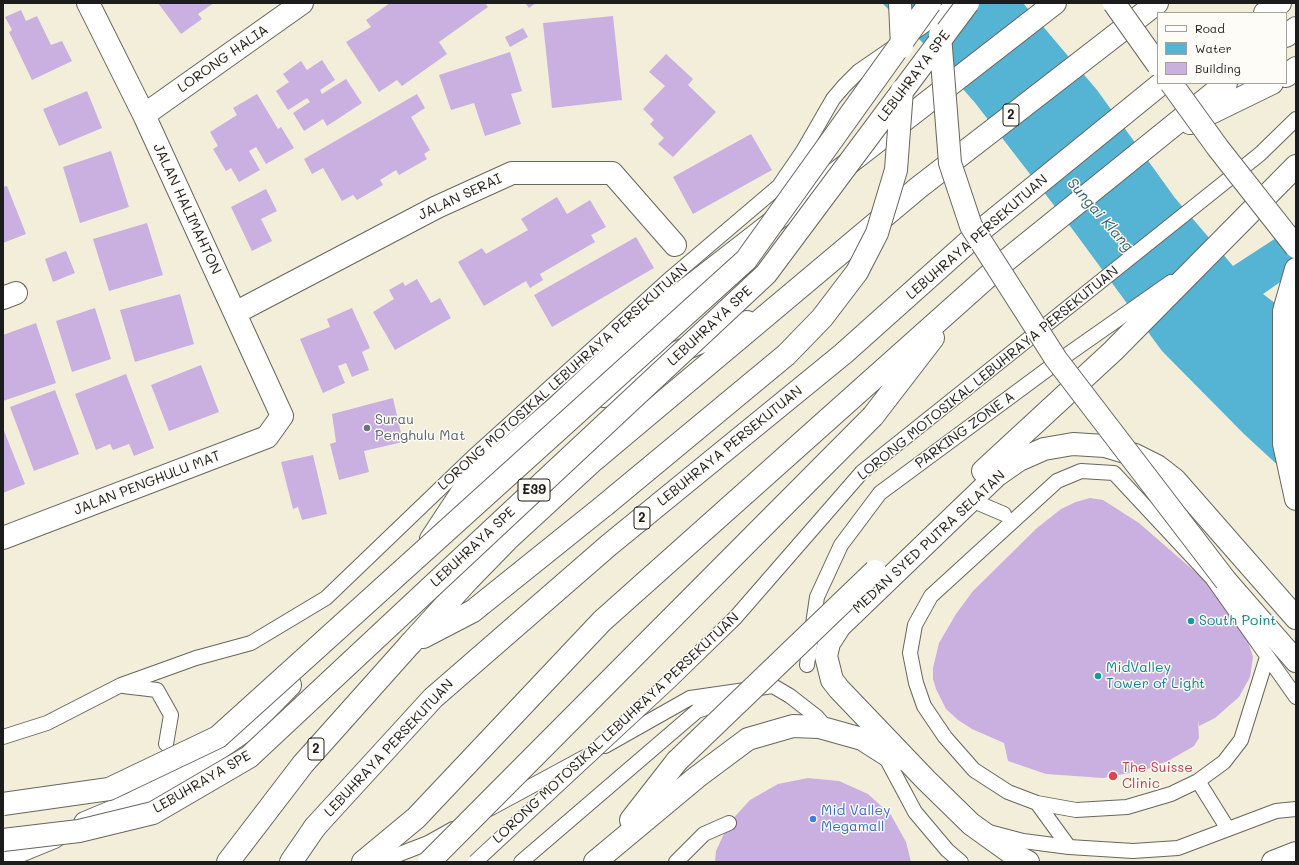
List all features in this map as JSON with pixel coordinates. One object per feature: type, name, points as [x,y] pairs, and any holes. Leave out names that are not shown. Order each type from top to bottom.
[{"type":"main road","name":"JALAN HALIMAHTON","points":[[88,3],[144,115],[282,416]]},
{"type":"main road","name":"LORONG HALIA","points":[[144,115],[302,3]]},
{"type":"main road","points":[[411,643],[473,611],[786,355],[822,318],[857,272],[877,233],[896,170],[902,108],[900,3]]},
{"type":"main road","name":"LEBUHRAYA SPE","points":[[3,803],[109,789],[218,737],[746,260],[930,3]]},
{"type":"main road","points":[[939,3],[940,57],[950,163],[971,226],[1056,359],[1226,581],[1296,661]]},
{"type":"main road","name":"LEBUHRAYA SPE","points":[[3,840],[79,831],[154,813],[249,757],[766,274],[968,3]]},
{"type":"main road","points":[[404,580],[466,486],[557,407],[666,306],[1055,3]]},
{"type":"main road","points":[[1114,3],[1157,71]]},
{"type":"main road","name":"2","points":[[228,862],[303,764],[468,580],[594,460],[918,188],[1105,42],[1158,3]]},
{"type":"main road","points":[[1266,12],[1280,3]]},
{"type":"main road","points":[[1287,35],[1296,28]]},
{"type":"main road","points":[[1287,75],[1296,68]]},
{"type":"main road","name":"LEBUHRAYA PERSEKUTUAN","points":[[291,862],[315,827],[433,698],[609,544],[843,354],[985,227],[1157,83]]},
{"type":"main road","points":[[1166,84],[1296,246]]},
{"type":"main road","points":[[363,862],[416,818],[602,621],[1003,263],[1225,84]]},
{"type":"main road","points":[[1151,142],[1270,84]]},
{"type":"main road","points":[[600,857],[677,761],[875,571],[1113,351],[1296,166]]},
{"type":"main road","name":"JALAN SERAI","points":[[235,313],[437,207],[512,173],[612,173],[675,245]]},
{"type":"main road","points":[[1296,269],[1284,311],[1284,444],[1296,499]]},
{"type":"main road","points":[[430,862],[873,416],[964,297]]},
{"type":"main road","points":[[3,858],[133,803],[211,754],[247,728],[282,692],[600,399],[662,359],[770,312]]},
{"type":"main road","name":"JALAN PENGHULU MAT","points":[[3,538],[266,438],[282,416]]},
{"type":"main road","name":"MEDAN SYED PUTRA SELATAN","points":[[1028,862],[1010,852],[977,828],[926,780],[839,689],[832,680],[826,656],[829,643],[840,626],[971,500],[1002,472],[1019,460],[1044,449],[1073,444],[1105,446],[1135,454],[1157,466],[1175,480],[1296,618]]},
{"type":"main road","points":[[3,803],[67,798],[171,759],[282,692]]},
{"type":"main road","points":[[600,857],[697,777],[748,739],[793,726],[820,727],[862,739],[926,780]]},
{"type":"main road","points":[[1273,862],[1296,853]]},
{"type":"lane","name":"LORONG MOTOSIKAL LEBUHRAYA PERSEKUTUAN","points":[[3,737],[47,723],[121,685],[196,658],[251,643],[326,598],[473,457],[672,277],[779,186],[803,151],[834,99],[859,72],[956,3]]},
{"type":"lane","name":"LORONG MOTOSIKAL LEBUHRAYA PERSEKUTUAN","points":[[475,862],[669,682],[734,618],[862,472],[1260,154],[1296,119]]},
{"type":"lane","name":"PARKING ZONE A","points":[[807,665],[817,597],[841,545],[880,493],[1064,357],[1207,256]]},
{"type":"lane","points":[[1268,657],[1241,740],[1224,762],[1198,781],[1171,794],[1127,807],[1076,810],[1037,803],[1008,792],[974,770],[945,737],[924,706],[916,683],[910,653],[915,625],[931,596],[1057,481],[1081,471],[1114,473],[1212,578],[1268,657],[1296,697]]},
{"type":"lane","points":[[971,500],[1004,514]]},
{"type":"lane","points":[[121,685],[157,690],[170,715],[166,744]]},
{"type":"lane","points":[[379,862],[428,844],[690,698],[773,686],[790,696],[820,720]]},
{"type":"lane","points":[[521,862],[697,711],[773,686]]},
{"type":"lane","points":[[884,753],[915,812],[947,850],[961,862]]},
{"type":"lane","points":[[1198,781],[1228,829]]},
{"type":"lane","points":[[1037,803],[1069,847]]},
{"type":"lane","points":[[977,828],[1023,841],[1069,847],[1133,852],[1178,848],[1276,810],[1296,809]]},
{"type":"lane","points":[[676,862],[704,834],[729,823]]},
{"type":"water","name":"Sungai Klang","points":[[882,3],[1023,3],[1097,90],[1175,198],[1233,266],[1296,225],[1296,271],[1263,294],[1296,319],[1296,482],[1244,434],[1162,351],[1073,230],[976,104],[922,42]]},
{"type":"building","points":[[158,3],[214,3],[198,14],[202,19],[181,34]]},
{"type":"building","points":[[390,3],[485,3],[488,7],[439,42],[447,54],[402,86],[397,80],[379,92],[346,42],[371,27],[366,20]]},
{"type":"building","points":[[525,3],[536,3],[529,8]]},
{"type":"building","points":[[21,10],[26,21],[37,16],[51,45],[62,41],[72,61],[32,80],[9,32],[12,30],[5,17]]},
{"type":"building","points":[[613,16],[622,100],[552,108],[543,23]]},
{"type":"building","points":[[523,28],[528,37],[510,47],[505,37]]},
{"type":"building","points":[[510,52],[522,91],[511,94],[521,124],[485,136],[474,103],[451,110],[439,75]]},
{"type":"building","points":[[666,54],[693,79],[688,85],[716,112],[673,157],[658,144],[664,138],[650,124],[654,120],[643,109],[665,86],[649,72]]},
{"type":"building","points":[[322,60],[335,80],[320,90],[322,94],[346,79],[362,103],[327,126],[323,119],[304,131],[293,113],[310,102],[307,98],[288,110],[276,91],[289,82],[283,74],[301,61],[307,70]]},
{"type":"building","points":[[87,91],[102,128],[59,146],[43,109]]},
{"type":"building","points":[[257,94],[278,129],[281,127],[294,148],[266,164],[256,147],[249,151],[260,170],[239,182],[231,168],[226,171],[213,149],[218,146],[210,132],[237,115],[233,108]]},
{"type":"building","points":[[417,94],[425,108],[411,117],[430,150],[424,154],[427,159],[399,175],[396,170],[380,180],[383,185],[357,200],[353,195],[342,201],[323,168],[312,174],[304,159]]},
{"type":"building","points":[[751,134],[772,170],[693,214],[673,177]]},
{"type":"building","points":[[111,151],[129,207],[80,223],[63,167]]},
{"type":"building","points":[[7,186],[26,234],[3,243],[3,187]]},
{"type":"building","points":[[266,189],[277,211],[261,219],[272,241],[252,251],[231,207]]},
{"type":"building","points":[[557,197],[567,214],[590,200],[606,227],[591,235],[595,242],[540,274],[543,280],[530,288],[526,281],[484,306],[458,262],[482,248],[486,254],[528,230],[521,219]]},
{"type":"building","points":[[147,223],[163,275],[109,291],[93,239]]},
{"type":"building","points":[[636,237],[654,268],[552,327],[534,295]]},
{"type":"building","points":[[66,251],[75,273],[53,282],[45,259]]},
{"type":"building","points":[[417,279],[431,303],[440,298],[451,318],[395,350],[373,312],[394,299],[389,290],[403,282],[405,286]]},
{"type":"building","points":[[180,294],[194,344],[135,362],[120,310]]},
{"type":"building","points":[[95,308],[111,359],[72,372],[56,321]]},
{"type":"building","points":[[352,308],[370,348],[362,352],[369,370],[352,377],[346,363],[338,366],[345,383],[323,393],[300,339],[330,327],[327,319]]},
{"type":"building","points":[[36,323],[56,383],[3,401],[3,335]]},
{"type":"building","points":[[201,365],[219,412],[169,431],[151,385]]},
{"type":"building","points":[[126,374],[154,448],[134,456],[129,444],[113,450],[110,444],[96,450],[75,394]]},
{"type":"building","points":[[55,390],[79,454],[34,471],[10,407]]},
{"type":"building","name":"Surau Penghulu Mat","points":[[393,398],[403,442],[364,451],[369,472],[339,480],[330,444],[336,442],[332,414]]},
{"type":"building","points":[[3,428],[25,484],[3,493]]},
{"type":"building","points":[[313,455],[327,514],[302,520],[298,507],[293,509],[281,462]]},
{"type":"building","points":[[1090,498],[1103,500],[1139,523],[1200,576],[1221,600],[1246,635],[1253,657],[1250,677],[1239,697],[1215,718],[1199,726],[1198,720],[1199,738],[1194,746],[1168,761],[1145,770],[1103,778],[1046,774],[1008,761],[1004,743],[972,729],[958,720],[946,709],[936,689],[933,679],[933,668],[939,643],[956,614],[973,591],[1037,528],[1061,509],[1076,502]]},
{"type":"building","name":"Mid Valley Megamall","points":[[808,778],[839,781],[868,794],[891,815],[906,842],[911,862],[715,862],[716,851],[729,823],[750,800],[778,784]]},
{"type":"place","name":"Surau Penghulu Mat","points":[[367,428]]},
{"type":"place","name":"South Point","points":[[1191,621]]},
{"type":"place","name":"MidValley Tower of Light","points":[[1098,676]]},
{"type":"place","name":"The Suisse Clinic","points":[[1113,776]]},
{"type":"place","name":"Mid Valley Megamall","points":[[813,819]]}]
